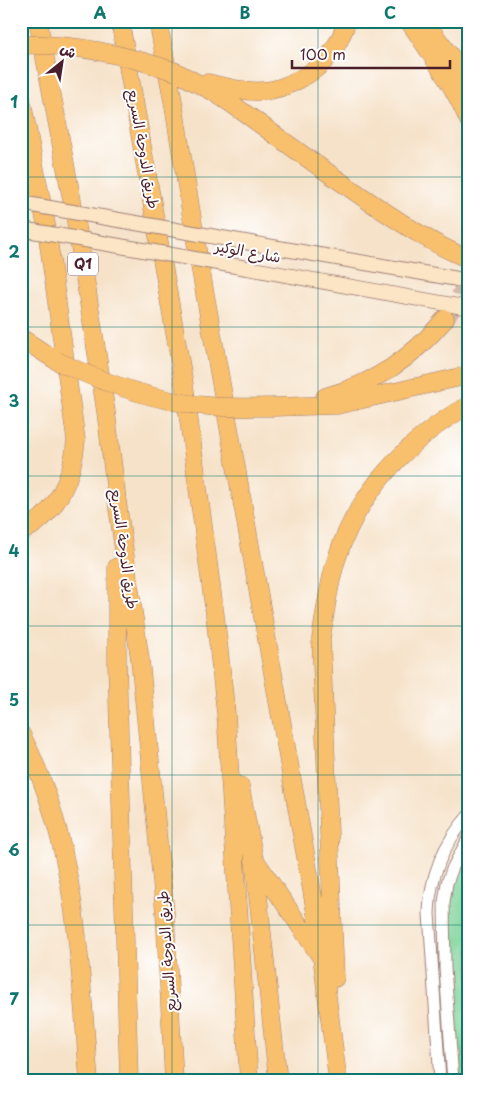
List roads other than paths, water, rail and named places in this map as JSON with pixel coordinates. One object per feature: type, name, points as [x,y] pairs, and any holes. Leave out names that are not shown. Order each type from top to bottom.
[{"type":"highway","name":"طريق الدوحة السريع","points":[[38,21],[77,226],[106,412],[140,659],[165,912],[174,1081]]},
{"type":"highway","name":"طريق الدوحة السريع","points":[[120,21],[184,384],[215,615],[226,714],[249,1081]]},
{"type":"highway","points":[[158,21],[317,919],[339,1081]]},
{"type":"highway","points":[[21,44],[66,46],[96,50],[136,59],[182,75],[240,90],[262,91],[282,87],[300,79],[318,67],[329,56],[342,36],[347,21]]},
{"type":"highway","points":[[409,21],[462,104],[469,121]]},
{"type":"highway","points":[[424,21],[469,81]]},
{"type":"highway","points":[[182,75],[229,102],[347,187],[404,225],[450,251],[469,259]]},
{"type":"highway","points":[[21,98],[46,224],[76,440],[67,484],[58,499],[42,518],[30,528],[21,532]]},
{"type":"highway","points":[[282,407],[335,395],[385,374],[420,347],[445,319]]},
{"type":"highway","points":[[21,338],[52,358]]},
{"type":"highway","points":[[21,348],[52,358],[116,386],[172,400],[206,406],[282,407],[337,405],[469,375]]},
{"type":"highway","points":[[339,1081],[321,639],[327,596],[336,559],[348,531],[382,477],[434,426],[469,405]]},
{"type":"highway","points":[[118,509],[117,662],[129,1081]]},
{"type":"highway","points":[[226,714],[254,858],[278,1081]]},
{"type":"highway","points":[[21,734],[51,802],[63,846],[73,898],[88,1081]]},
{"type":"highway","points":[[254,858],[322,959]]},
{"type":"main road","name":"شارع الوكير","points":[[21,203],[469,281]]},
{"type":"main road","name":"شارع الوكير","points":[[21,229],[469,308]]},
{"type":"street","points":[[440,1081],[429,913],[430,897],[438,861],[457,828],[469,815]]},
{"type":"street","points":[[452,1081],[445,961],[444,902],[447,883],[453,866],[469,837]]},
{"type":"tunnel","points":[[445,319],[457,302],[469,277]]}]
